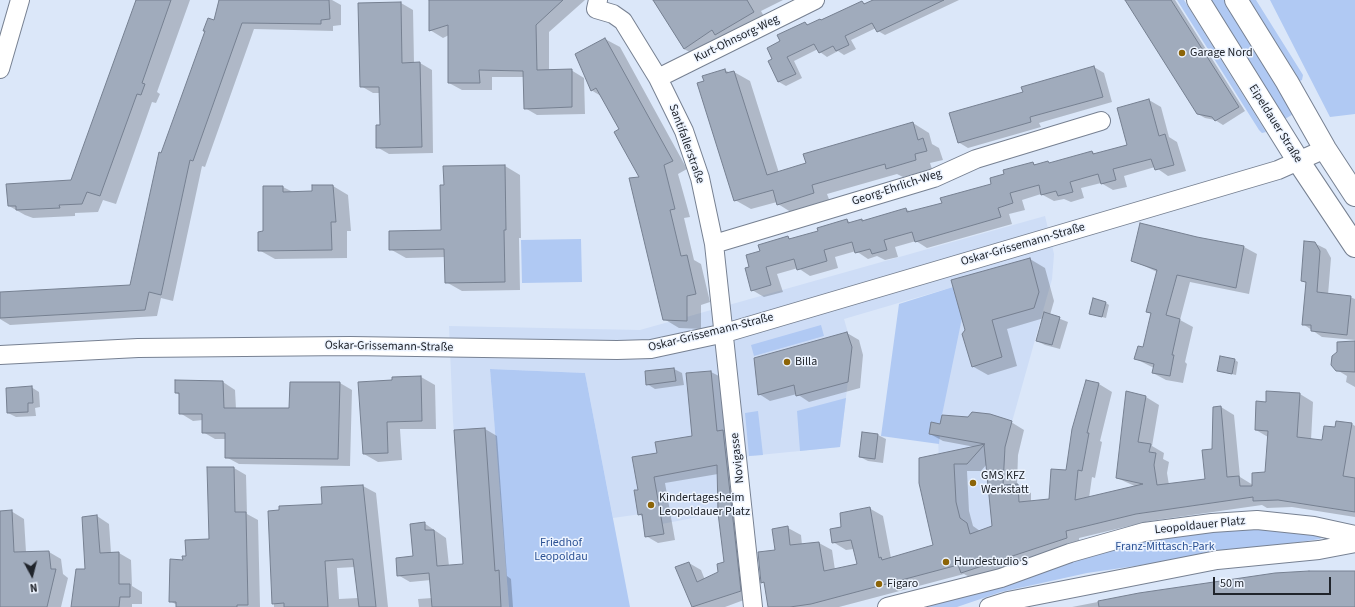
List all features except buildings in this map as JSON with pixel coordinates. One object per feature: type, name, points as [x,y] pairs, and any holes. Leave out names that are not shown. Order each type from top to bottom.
[{"type":"main road","name":"Eipeldauer Straße","points":[[1198,0],[1298,162],[1355,246]]},
{"type":"main road","points":[[1236,0],[1287,82],[1325,149],[1355,194]]},
{"type":"street","points":[[0,69],[20,0]]},
{"type":"street","name":"Kurt-Ohnsorg-Weg","points":[[658,78],[815,0]]},
{"type":"street","name":"Santifallerstraße","points":[[597,4],[623,21],[658,78],[684,131],[696,162],[705,197],[714,244],[725,332]]},
{"type":"street","name":"Georg-Ehrlich-Weg","points":[[714,244],[934,178],[976,158],[1101,121]]},
{"type":"street","name":"Oskar-Grissemann-Straße","points":[[0,355],[138,348],[342,346],[640,350],[663,347],[725,332],[1278,170],[1325,149]]},
{"type":"street","name":"Novigasse","points":[[725,332],[754,607]]},
{"type":"street","name":"Leopoldauer Platz","points":[[887,607],[1001,578],[1070,553],[1144,532],[1212,523],[1257,520],[1314,526],[1355,536]]},
{"type":"street","points":[[989,607],[1008,601],[1217,560],[1320,550],[1355,543]]},
{"type":"shaded area","points":[[1045,216],[1054,254],[1052,279],[1005,447],[1003,485],[1015,554],[961,573],[940,490],[938,436],[942,415],[953,287],[844,319],[852,347],[840,447],[749,456],[732,471],[717,473],[718,513],[662,524],[664,534],[645,537],[641,514],[613,518],[585,373],[490,369],[509,607],[467,607],[453,421],[449,326],[640,330]]},
{"type":"green space","points":[[1177,0],[1184,0],[1266,132],[1262,133],[1259,130]]},
{"type":"green space","points":[[1211,0],[1224,0],[1295,113],[1285,119]]},
{"type":"green space","points":[[1249,0],[1256,0],[1303,75],[1302,80],[1300,81]]},
{"type":"green space","points":[[1270,0],[1355,0],[1355,114],[1330,117]]},
{"type":"green space","points":[[581,239],[582,282],[522,283],[521,240]]},
{"type":"green space","points":[[953,287],[962,318],[942,415],[939,444],[881,436],[899,304]]},
{"type":"green space","points":[[821,325],[824,336],[754,356],[751,345]]},
{"type":"green space","name":"Friedhof Leopoldau","points":[[490,369],[585,373],[630,607],[509,607]]},
{"type":"green space","points":[[846,398],[840,447],[800,451],[797,411]]},
{"type":"green space","points":[[758,411],[763,455],[749,456],[745,413]]},
{"type":"green space","name":"Franz-Mittasch-Park","points":[[1245,525],[1322,536],[1320,539],[1087,573],[1001,592],[957,607],[919,607],[1107,547]]},
{"type":"place","name":"Garage Nord","points":[[1182,53]]},
{"type":"place","name":"Billa","points":[[787,362]]},
{"type":"place","name":"GMS KFZ Werkstatt","points":[[973,483]]},
{"type":"place","name":"Kindertagesheim Leopoldauer Platz","points":[[651,505]]},
{"type":"place","name":"Hundestudio S","points":[[946,562]]},
{"type":"place","name":"Figaro","points":[[879,584]]}]
